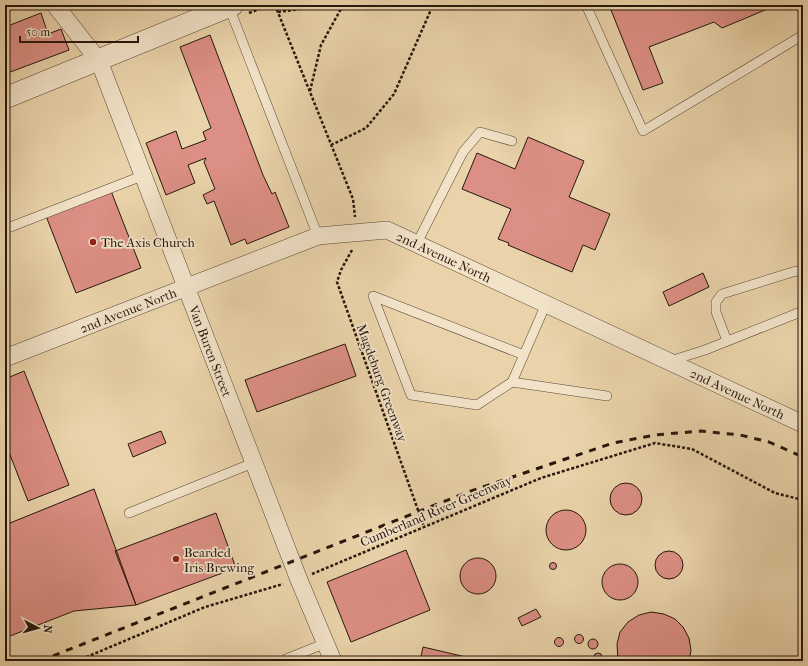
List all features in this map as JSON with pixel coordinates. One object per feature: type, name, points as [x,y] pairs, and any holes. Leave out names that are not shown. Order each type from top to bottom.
[{"type":"street","name":"Van Buren Street","points":[[55,5],[99,61],[142,176],[299,580],[333,661]]},
{"type":"street","points":[[5,98],[231,6]]},
{"type":"street","name":"2nd Avenue North","points":[[5,358],[318,236],[387,230],[803,424]]},
{"type":"lane","points":[[586,5],[643,131],[803,35]]},
{"type":"lane","points":[[231,6],[318,236]]},
{"type":"lane","points":[[417,243],[463,152],[480,132],[512,141]]},
{"type":"lane","points":[[5,229],[142,176]]},
{"type":"lane","points":[[727,341],[716,312],[716,302],[722,294],[796,271],[803,273]]},
{"type":"lane","points":[[524,355],[373,296],[411,395],[477,405],[512,382],[524,355],[546,304]]},
{"type":"lane","points":[[668,361],[727,341],[803,311]]},
{"type":"lane","points":[[512,382],[608,396]]},
{"type":"lane","points":[[129,513],[254,463]]},
{"type":"lane","points":[[286,661],[286,659],[326,643]]},
{"type":"path","points":[[275,5],[353,199],[356,212],[355,224]]},
{"type":"path","points":[[278,12],[329,5]]},
{"type":"path","points":[[310,91],[321,45],[342,7],[347,5]]},
{"type":"path","points":[[331,145],[366,128],[394,94],[433,5]]},
{"type":"path","points":[[436,5],[452,9]]},
{"type":"path","name":"Magdeburg Greenway","points":[[354,246],[341,270],[337,282],[424,527]]},
{"type":"path","name":"Cumberland River Greenway","points":[[77,661],[205,607],[299,580],[541,478],[655,443],[692,449],[775,493],[803,500]]},
{"type":"building","points":[[609,5],[777,5],[722,28],[714,22],[649,47],[663,83],[643,90]]},
{"type":"building","points":[[41,13],[48,34],[61,29],[69,50],[5,74],[5,27]]},
{"type":"building","points":[[210,35],[263,175],[272,194],[275,192],[289,227],[247,244],[245,239],[231,245],[214,201],[207,204],[203,195],[215,189],[204,162],[206,158],[188,165],[195,183],[166,195],[146,143],[176,131],[182,149],[206,140],[203,132],[211,128],[180,47]]},
{"type":"building","points":[[528,137],[584,161],[569,197],[610,214],[595,250],[583,245],[572,272],[508,245],[509,243],[498,239],[511,209],[462,189],[477,153],[515,169]]},
{"type":"building","name":"The Axis Church","points":[[111,191],[141,268],[76,293],[46,216]]},
{"type":"building","points":[[703,273],[709,287],[669,306],[663,292]]},
{"type":"building","points":[[345,344],[356,376],[257,412],[245,380]]},
{"type":"building","points":[[24,371],[69,485],[28,501],[5,442],[5,379]]},
{"type":"building","points":[[161,431],[166,443],[133,457],[128,444]]},
{"type":"building","points":[[623,483],[629,483],[639,490],[642,499],[641,505],[635,512],[629,515],[623,515],[613,508],[610,502],[610,496],[617,486]]},
{"type":"building","points":[[94,489],[136,605],[74,611],[5,638],[5,525]]},
{"type":"building","points":[[566,510],[574,512],[580,516],[584,522],[586,530],[584,538],[580,544],[574,548],[566,550],[558,548],[552,544],[548,538],[546,530],[548,522],[552,516],[558,512]]},
{"type":"building","name":"Bearded Iris Brewing","points":[[216,513],[236,568],[136,605],[115,551]]},
{"type":"building","points":[[406,550],[430,610],[351,642],[327,582]]},
{"type":"building","points":[[669,551],[679,555],[683,565],[679,575],[669,579],[659,575],[655,565],[659,555]]},
{"type":"building","points":[[482,558],[491,563],[495,569],[495,583],[491,589],[482,594],[474,594],[465,589],[461,583],[460,572],[465,563],[471,559]]},
{"type":"building","points":[[553,562],[556,563],[556,569],[553,570],[550,569],[549,566],[550,563]]},
{"type":"building","points":[[620,564],[630,567],[635,572],[638,582],[635,592],[630,597],[620,600],[610,597],[605,592],[602,582],[605,572],[610,567]]},
{"type":"building","points":[[536,609],[541,617],[522,626],[518,618]]},
{"type":"building","points":[[651,612],[664,614],[675,619],[683,627],[689,638],[691,650],[689,661],[618,661],[617,644],[620,632],[628,622],[639,615]]},
{"type":"building","points":[[579,634],[584,639],[579,644],[574,639]]},
{"type":"building","points":[[557,638],[561,638],[563,642],[561,646],[557,646],[555,644],[555,640]]},
{"type":"building","points":[[593,639],[598,644],[593,649],[588,644]]},
{"type":"building","points":[[423,647],[466,657],[465,661],[420,661]]},
{"type":"building","points":[[596,653],[600,653],[602,657],[600,661],[596,661],[594,659],[594,655]]},
{"type":"railway","points":[[40,661],[468,492],[613,443],[655,435],[701,431],[740,435],[769,442],[803,457]]},
{"type":"place","name":"The Axis Church","points":[[93,242]]},
{"type":"place","name":"Bearded Iris Brewing","points":[[176,559]]}]
